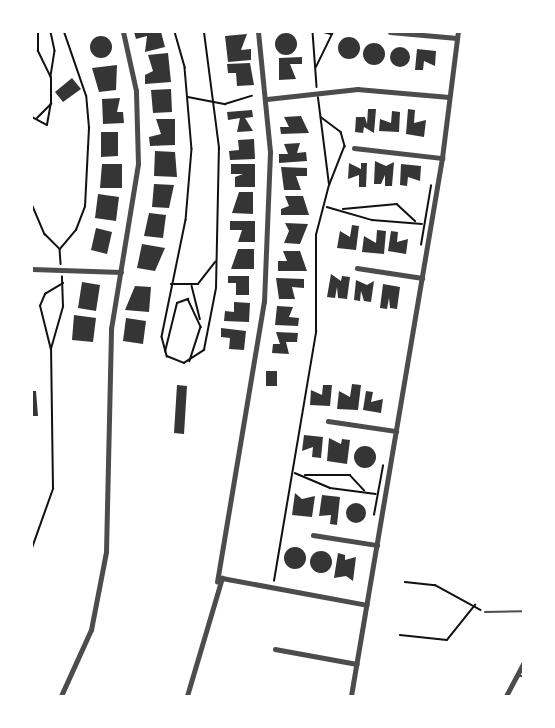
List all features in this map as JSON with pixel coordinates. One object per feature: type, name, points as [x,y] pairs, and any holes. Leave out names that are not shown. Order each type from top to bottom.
[{"type":"street","points":[[61,696],[82,654],[102,587],[108,510],[107,382],[139,139],[123,32]]},
{"type":"street","points":[[187,696],[217,582],[264,302],[270,184],[267,99],[258,32]]},
{"type":"street","points":[[390,32],[457,38]]},
{"type":"street","points":[[351,696],[428,246],[458,32]]},
{"type":"street","points":[[267,99],[370,90],[449,97]]},
{"type":"street","points":[[354,148],[442,158]]},
{"type":"street","points":[[357,268],[422,278]]},
{"type":"street","points":[[32,269],[121,272]]},
{"type":"street","points":[[328,421],[396,431]]},
{"type":"street","points":[[313,536],[377,545]]},
{"type":"street","points":[[217,582],[227,578],[367,605]]},
{"type":"street","points":[[275,649],[357,664]]},
{"type":"street","points":[[506,696],[524,662]]},
{"type":"lane","points":[[485,612],[524,610]]},
{"type":"lane","points":[[517,676],[524,676]]},
{"type":"path","points":[[38,32],[38,51],[51,78]]},
{"type":"path","points":[[32,98],[32,117],[47,125],[55,51],[51,32]]},
{"type":"path","points":[[60,249],[83,216],[89,128],[86,96],[64,32]]},
{"type":"path","points":[[175,32],[187,97],[192,141],[187,211],[170,284],[162,338],[165,353],[178,362],[190,362],[204,350],[216,261],[220,156],[215,102],[204,32]]},
{"type":"path","points":[[314,32],[317,93],[329,185]]},
{"type":"path","points":[[315,68],[332,33],[324,32]]},
{"type":"path","points":[[187,97],[215,102],[252,96]]},
{"type":"path","points":[[37,118],[51,104]]},
{"type":"path","points":[[273,586],[294,473],[316,332],[316,235],[326,207],[329,185],[345,146],[340,132],[320,116]]},
{"type":"path","points":[[428,246],[418,244],[429,186],[437,187]]},
{"type":"path","points":[[326,207],[343,209],[397,204],[415,222]]},
{"type":"path","points":[[343,209],[372,220],[422,224]]},
{"type":"path","points":[[170,284],[191,285],[201,282],[216,261]]},
{"type":"path","points":[[32,548],[53,489],[52,362],[40,306],[45,294],[63,283]]},
{"type":"path","points":[[190,362],[200,319],[191,285]]},
{"type":"path","points":[[165,353],[179,301],[191,301],[200,319]]},
{"type":"path","points":[[382,516],[373,515],[376,494],[381,466],[390,468]]},
{"type":"path","points":[[294,473],[350,475],[364,491]]},
{"type":"path","points":[[304,475],[330,488],[376,494]]},
{"type":"path","points":[[405,582],[435,585],[485,612]]},
{"type":"path","points":[[399,635],[447,640],[475,605]]},
{"type":"building","points":[[134,32],[161,32],[165,47],[145,52],[147,36],[136,39]]},
{"type":"building","points":[[286,33],[296,40],[297,44],[290,54],[286,55],[276,48],[275,44],[282,34]]},
{"type":"building","points":[[247,34],[241,50],[251,49],[251,60],[228,62],[225,36]]},
{"type":"building","points":[[101,36],[109,39],[112,47],[109,55],[101,58],[93,55],[90,47],[93,39]]},
{"type":"building","points":[[349,37],[357,40],[360,48],[357,56],[349,59],[341,56],[338,48],[341,40]]},
{"type":"building","points":[[374,43],[382,46],[385,54],[382,62],[374,65],[366,62],[363,54],[366,46]]},
{"type":"building","points":[[396,47],[404,47],[410,53],[410,61],[404,67],[396,67],[390,61],[390,53]]},
{"type":"building","points":[[417,49],[436,51],[435,66],[424,61],[423,70],[415,70]]},
{"type":"building","points":[[168,53],[171,82],[145,84],[145,75],[153,71],[148,55]]},
{"type":"building","points":[[302,57],[302,64],[290,64],[296,79],[279,80],[279,58]]},
{"type":"building","points":[[250,63],[254,85],[237,86],[236,73],[228,73],[227,64]]},
{"type":"building","points":[[117,65],[116,90],[99,92],[92,68]]},
{"type":"building","points":[[72,78],[81,89],[63,102],[55,92]]},
{"type":"building","points":[[171,89],[172,112],[153,113],[151,90]]},
{"type":"building","points":[[120,98],[117,112],[123,112],[124,123],[103,124],[102,99]]},
{"type":"building","points":[[368,109],[376,109],[374,133],[364,127],[363,133],[355,132],[356,117],[365,117],[367,124]]},
{"type":"building","points":[[408,109],[415,110],[414,123],[426,120],[424,137],[406,134]]},
{"type":"building","points":[[252,110],[253,117],[245,118],[253,131],[237,132],[240,118],[228,120],[227,112]]},
{"type":"building","points":[[392,111],[400,112],[399,132],[379,131],[380,119],[391,123]]},
{"type":"building","points":[[301,116],[309,133],[281,134],[280,127],[289,127],[284,117]]},
{"type":"building","points":[[156,119],[175,119],[175,145],[150,146],[149,137],[161,134]]},
{"type":"building","points":[[101,132],[118,132],[118,156],[101,157]]},
{"type":"building","points":[[254,139],[255,159],[230,160],[229,151],[239,150],[238,140]]},
{"type":"building","points":[[300,143],[297,153],[306,152],[307,161],[279,163],[279,154],[288,154],[284,144]]},
{"type":"building","points":[[155,151],[175,152],[177,177],[154,176]]},
{"type":"building","points":[[375,161],[386,166],[394,162],[392,186],[385,186],[385,175],[381,184],[374,184]]},
{"type":"building","points":[[349,163],[361,169],[361,163],[367,163],[366,187],[359,187],[359,175],[348,179]]},
{"type":"building","points":[[102,164],[122,164],[122,188],[100,188]]},
{"type":"building","points":[[231,164],[255,164],[255,187],[235,187],[235,177],[243,174],[231,174]]},
{"type":"building","points":[[401,164],[421,166],[420,181],[408,177],[407,186],[400,185]]},
{"type":"building","points":[[281,167],[307,168],[307,176],[296,176],[301,190],[284,190]]},
{"type":"building","points":[[154,184],[174,185],[169,208],[152,207]]},
{"type":"building","points":[[239,192],[253,192],[253,214],[232,213]]},
{"type":"building","points":[[98,194],[119,197],[116,221],[95,218]]},
{"type":"building","points":[[285,196],[303,196],[309,215],[281,215],[281,209],[289,206]]},
{"type":"building","points":[[149,213],[166,215],[163,238],[144,236]]},
{"type":"building","points":[[230,221],[255,221],[255,242],[238,242],[242,230],[230,230]]},
{"type":"building","points":[[285,223],[308,224],[300,244],[284,243],[289,231]]},
{"type":"building","points":[[352,225],[359,226],[356,250],[337,248],[340,231],[350,237]]},
{"type":"building","points":[[96,228],[112,232],[107,254],[91,250]]},
{"type":"building","points":[[377,230],[386,231],[384,254],[362,252],[364,236],[376,243]]},
{"type":"building","points":[[391,231],[398,232],[397,242],[408,239],[406,254],[388,251]]},
{"type":"building","points":[[142,244],[165,248],[155,271],[137,268]]},
{"type":"building","points":[[238,249],[254,249],[254,269],[231,269]]},
{"type":"building","points":[[283,251],[300,251],[307,271],[278,271],[278,261],[287,261]]},
{"type":"building","points":[[331,274],[341,281],[342,276],[350,277],[347,299],[338,298],[337,287],[335,298],[327,297]]},
{"type":"building","points":[[228,276],[249,276],[249,295],[236,295],[236,283],[228,283]]},
{"type":"building","points":[[276,278],[304,279],[304,288],[292,287],[295,299],[279,299]]},
{"type":"building","points":[[356,280],[367,285],[374,281],[371,302],[364,301],[361,291],[360,301],[354,300]]},
{"type":"building","points":[[82,282],[100,285],[96,311],[78,308]]},
{"type":"building","points":[[383,284],[400,287],[397,309],[390,308],[389,298],[387,309],[380,308]]},
{"type":"building","points":[[135,286],[151,287],[149,312],[125,310]]},
{"type":"building","points":[[234,302],[250,303],[249,322],[224,321],[225,311],[234,312]]},
{"type":"building","points":[[277,306],[293,307],[289,317],[299,318],[298,326],[275,325]]},
{"type":"building","points":[[74,315],[96,318],[93,342],[72,340]]},
{"type":"building","points":[[126,318],[146,321],[143,344],[123,341]]},
{"type":"building","points":[[221,328],[246,331],[244,350],[229,349],[230,338],[221,337]]},
{"type":"building","points":[[276,332],[298,333],[297,342],[286,342],[289,354],[272,353],[273,344],[280,344]]},
{"type":"building","points":[[266,371],[277,371],[277,386],[266,386]]},
{"type":"building","points":[[352,384],[361,385],[358,410],[337,409],[339,391],[350,397]]},
{"type":"building","points":[[177,385],[187,386],[184,434],[174,433]]},
{"type":"building","points":[[323,385],[332,385],[330,406],[310,405],[311,390],[322,395]]},
{"type":"building","points":[[32,391],[36,391],[38,416],[32,416]]},
{"type":"building","points":[[366,391],[373,392],[371,402],[383,399],[381,413],[363,410]]},
{"type":"building","points":[[304,435],[323,437],[321,458],[312,457],[313,447],[302,451]]},
{"type":"building","points":[[329,438],[341,444],[342,439],[350,440],[347,464],[327,461]]},
{"type":"building","points":[[365,446],[373,449],[376,457],[373,465],[365,468],[357,465],[354,457],[357,449]]},
{"type":"building","points":[[295,493],[302,499],[315,496],[312,517],[292,515]]},
{"type":"building","points":[[322,495],[340,497],[337,525],[330,524],[331,515],[319,516]]},
{"type":"building","points":[[352,503],[360,503],[366,509],[366,517],[360,523],[352,523],[346,517],[346,509]]},
{"type":"building","points":[[295,547],[303,550],[306,558],[303,566],[295,569],[287,566],[284,558],[287,550]]},
{"type":"building","points":[[321,551],[329,554],[332,562],[329,570],[321,573],[313,570],[310,562],[313,554]]},
{"type":"building","points":[[338,553],[345,555],[345,560],[356,557],[353,581],[346,576],[334,578]]}]
